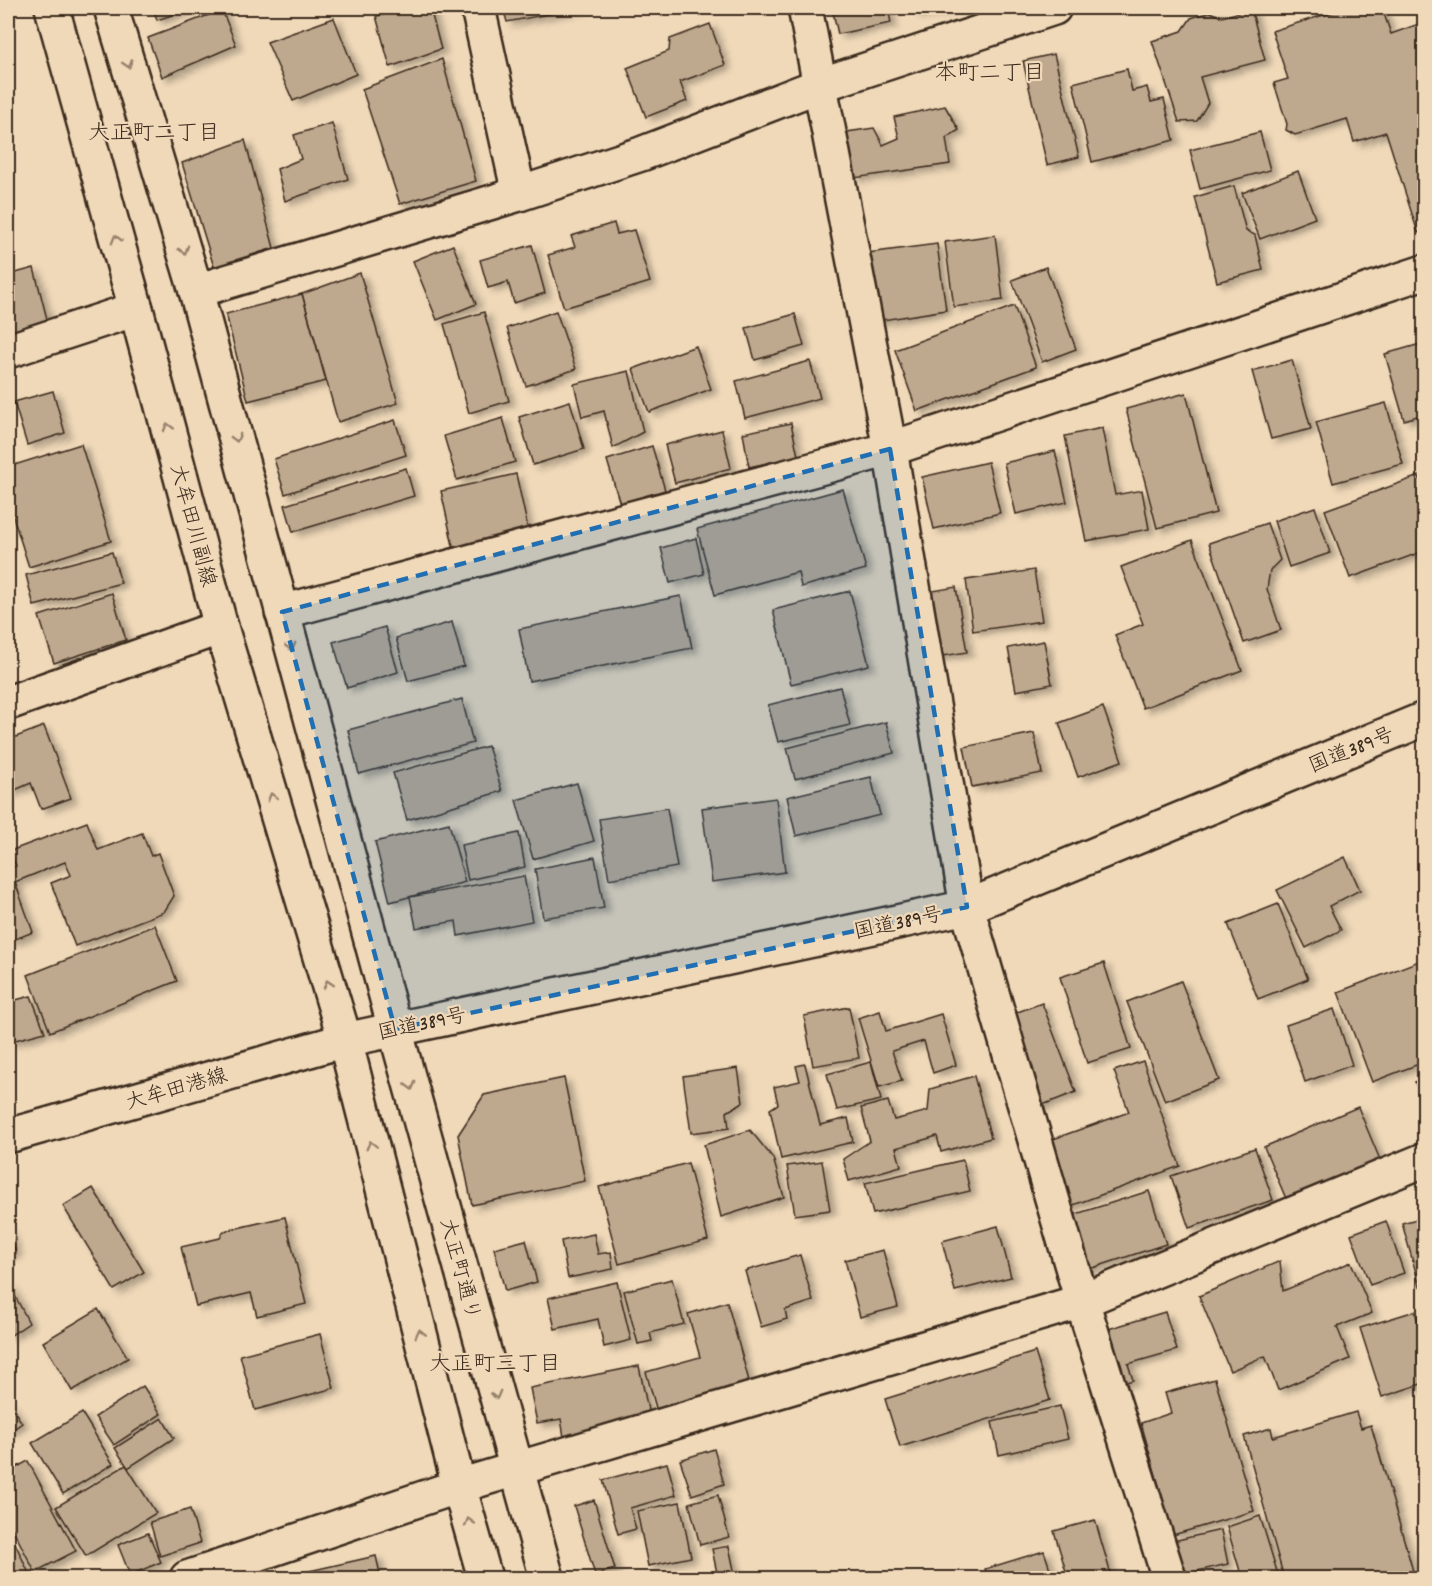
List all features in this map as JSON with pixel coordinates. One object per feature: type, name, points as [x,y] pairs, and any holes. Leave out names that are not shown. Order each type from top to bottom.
[{"type":"main road","name":"大牟田川副線","points":[[52,8],[221,627],[345,1040]]},
{"type":"main road","points":[[111,8],[196,291],[395,1029]]},
{"type":"main road","points":[[478,8],[519,194]]},
{"type":"main road","points":[[805,8],[890,449],[967,907],[1082,1301],[1169,1578]]},
{"type":"main road","points":[[196,291],[519,194],[641,154],[820,85],[1054,8]]},
{"type":"main road","points":[[282,612],[890,449],[1425,272]]},
{"type":"main road","points":[[8,351],[136,309]]},
{"type":"main road","points":[[8,703],[221,627]]},
{"type":"main road","name":"国道389号","points":[[345,1040],[967,907],[1425,719]]},
{"type":"main road","name":"大正町通り","points":[[395,1029],[548,1578]]},
{"type":"main road","points":[[345,1040],[459,1486],[485,1578]]},
{"type":"main road","name":"大牟田港線","points":[[8,1136],[345,1040]]},
{"type":"main road","points":[[187,1578],[459,1486],[1082,1301],[1425,1160]]},
{"type":"highlighted area","points":[[890,449],[967,907],[395,1029],[282,612]]},
{"type":"building","points":[[153,8],[193,8],[157,20]]},
{"type":"building","points":[[430,8],[441,49],[390,67],[376,16]]},
{"type":"building","points":[[503,8],[580,8],[507,22]]},
{"type":"building","points":[[832,8],[888,8],[891,23],[838,34]]},
{"type":"building","points":[[915,8],[952,8],[916,14]]},
{"type":"building","points":[[1346,8],[1382,8],[1391,34],[1424,22],[1424,230],[1418,233],[1386,132],[1354,142],[1347,119],[1295,135],[1286,130],[1287,124],[1274,83],[1288,79],[1272,31]]},
{"type":"building","points":[[1251,9],[1265,60],[1200,77],[1208,103],[1197,121],[1179,122],[1152,41],[1182,31],[1191,18],[1210,12],[1222,17]]},
{"type":"building","points":[[222,10],[236,45],[162,77],[148,38]]},
{"type":"building","points":[[334,18],[356,74],[293,101],[267,42]]},
{"type":"building","points":[[710,24],[725,65],[680,82],[687,101],[646,117],[627,68],[669,51],[670,39]]},
{"type":"building","points":[[1054,54],[1079,157],[1047,165],[1023,61]]},
{"type":"building","points":[[442,59],[476,181],[400,204],[362,89]]},
{"type":"building","points":[[1127,69],[1132,91],[1147,87],[1151,102],[1164,99],[1174,140],[1092,162],[1073,83]]},
{"type":"building","points":[[945,106],[959,130],[946,138],[950,164],[854,178],[847,132],[874,128],[883,145],[899,138],[894,117]]},
{"type":"building","points":[[332,123],[348,179],[285,201],[277,169],[301,159],[294,135]]},
{"type":"building","points":[[1260,132],[1270,170],[1200,189],[1190,150]]},
{"type":"building","points":[[245,140],[274,248],[214,267],[182,163]]},
{"type":"building","points":[[1298,171],[1315,218],[1260,239],[1242,193]]},
{"type":"building","points":[[1234,186],[1246,231],[1255,235],[1263,270],[1217,282],[1195,197]]},
{"type":"building","points":[[614,223],[617,234],[634,230],[650,282],[564,308],[548,255],[575,247],[571,236]]},
{"type":"building","points":[[995,235],[1003,300],[954,307],[945,242]]},
{"type":"building","points":[[937,244],[946,310],[870,322],[868,253]]},
{"type":"building","points":[[453,245],[476,304],[437,320],[413,261]]},
{"type":"building","points":[[532,245],[545,293],[514,303],[508,282],[488,288],[480,260]]},
{"type":"building","points":[[1046,267],[1076,349],[1042,362],[1012,280]]},
{"type":"building","points":[[34,268],[49,327],[8,338],[8,275]]},
{"type":"building","points":[[360,273],[398,403],[338,422],[302,294]]},
{"type":"building","points":[[302,294],[326,381],[248,401],[226,314]]},
{"type":"building","points":[[1014,306],[1036,367],[917,411],[895,350]]},
{"type":"building","points":[[556,311],[576,369],[526,386],[507,328]]},
{"type":"building","points":[[484,312],[509,401],[469,413],[444,324]]},
{"type":"building","points":[[795,314],[804,346],[755,360],[746,328]]},
{"type":"building","points":[[1424,343],[1424,414],[1404,420],[1385,354]]},
{"type":"building","points":[[696,346],[711,389],[649,412],[633,369]]},
{"type":"building","points":[[1292,360],[1311,429],[1271,439],[1252,371]]},
{"type":"building","points":[[810,361],[820,398],[745,418],[736,381]]},
{"type":"building","points":[[629,371],[643,432],[613,448],[604,411],[582,417],[574,384]]},
{"type":"building","points":[[53,391],[65,433],[27,445],[14,402]]},
{"type":"building","points":[[1186,393],[1216,513],[1157,528],[1126,409]]},
{"type":"building","points":[[570,401],[584,449],[533,465],[519,417]]},
{"type":"building","points":[[1386,403],[1403,464],[1333,483],[1316,422]]},
{"type":"building","points":[[503,418],[515,462],[457,480],[444,436]]},
{"type":"building","points":[[395,420],[406,455],[285,494],[274,459]]},
{"type":"building","points":[[791,423],[798,456],[749,467],[743,433]]},
{"type":"building","points":[[1102,428],[1115,495],[1142,490],[1149,529],[1086,541],[1065,436]]},
{"type":"building","points":[[722,430],[731,468],[675,483],[665,445]]},
{"type":"building","points":[[81,444],[111,541],[29,567],[8,501],[8,467]]},
{"type":"building","points":[[652,446],[665,490],[620,504],[607,460]]},
{"type":"building","points":[[1055,451],[1067,502],[1016,514],[1004,463]]},
{"type":"building","points":[[988,462],[1000,513],[934,529],[922,477]]},
{"type":"building","points":[[406,468],[414,496],[293,532],[285,505]]},
{"type":"building","points":[[516,474],[529,533],[454,550],[441,491]]},
{"type":"building","points":[[1419,476],[1424,492],[1424,551],[1350,578],[1325,510]]},
{"type":"building","points":[[843,489],[866,569],[801,587],[798,572],[715,595],[697,529]]},
{"type":"building","points":[[1315,507],[1330,553],[1289,567],[1274,521]]},
{"type":"building","points":[[1267,523],[1280,560],[1270,570],[1267,589],[1281,630],[1244,643],[1209,543]]},
{"type":"building","points":[[696,538],[704,574],[670,583],[661,548]]},
{"type":"building","points":[[1192,540],[1242,670],[1143,708],[1115,635],[1143,624],[1121,567]]},
{"type":"building","points":[[112,552],[121,583],[34,606],[26,575]]},
{"type":"building","points":[[1034,570],[1042,621],[973,631],[966,580]]},
{"type":"building","points":[[956,587],[967,652],[920,660],[909,595]]},
{"type":"building","points":[[850,591],[869,665],[791,684],[773,610]]},
{"type":"building","points":[[112,593],[126,640],[54,663],[39,616]]},
{"type":"building","points":[[681,596],[692,648],[529,681],[519,629]]},
{"type":"building","points":[[452,622],[464,666],[408,681],[396,638]]},
{"type":"building","points":[[385,627],[398,672],[347,688],[333,642]]},
{"type":"building","points":[[1044,641],[1052,684],[1016,691],[1008,648]]},
{"type":"building","points":[[840,687],[850,725],[778,742],[768,705]]},
{"type":"building","points":[[462,699],[473,743],[359,774],[348,730]]},
{"type":"building","points":[[1103,707],[1122,761],[1078,777],[1059,723]]},
{"type":"building","points":[[886,722],[894,753],[795,779],[787,748]]},
{"type":"building","points":[[44,726],[71,798],[41,809],[31,783],[8,793],[8,740]]},
{"type":"building","points":[[1034,733],[1042,773],[972,787],[964,747]]},
{"type":"building","points":[[488,746],[502,791],[407,820],[393,773]]},
{"type":"building","points":[[871,777],[880,815],[796,836],[787,797]]},
{"type":"building","points":[[577,783],[594,841],[533,859],[516,800]]},
{"type":"building","points":[[776,798],[785,872],[712,882],[702,808]]},
{"type":"building","points":[[667,808],[677,867],[609,879],[599,819]]},
{"type":"building","points":[[87,822],[98,850],[142,833],[151,856],[158,853],[174,896],[164,912],[75,946],[51,883],[71,875],[65,862],[15,882],[33,932],[8,942],[8,870],[16,866],[10,851]]},
{"type":"building","points":[[449,823],[465,882],[390,902],[375,842]]},
{"type":"building","points":[[519,833],[525,867],[468,880],[461,845]]},
{"type":"building","points":[[595,857],[604,908],[543,918],[535,869]]},
{"type":"building","points":[[1345,857],[1360,890],[1329,906],[1341,930],[1306,948],[1277,890]]},
{"type":"building","points":[[524,876],[532,921],[458,936],[456,921],[416,928],[410,897]]},
{"type":"building","points":[[1278,904],[1308,979],[1258,999],[1228,924]]},
{"type":"building","points":[[155,925],[177,981],[50,1032],[28,975]]},
{"type":"building","points":[[1424,959],[1424,1062],[1372,1082],[1338,992]]},
{"type":"building","points":[[1104,963],[1131,1049],[1087,1063],[1060,977]]},
{"type":"building","points":[[1181,981],[1219,1080],[1165,1101],[1127,1002]]},
{"type":"building","points":[[31,996],[45,1032],[8,1042],[8,1002]]},
{"type":"building","points":[[1042,1003],[1076,1092],[1027,1111],[993,1021]]},
{"type":"building","points":[[849,1007],[859,1058],[813,1066],[804,1016]]},
{"type":"building","points":[[1334,1009],[1352,1065],[1305,1082],[1286,1025]]},
{"type":"building","points":[[880,1011],[886,1031],[941,1014],[956,1065],[933,1073],[924,1041],[892,1051],[902,1081],[879,1087],[858,1018]]},
{"type":"building","points":[[1143,1061],[1180,1166],[1065,1208],[1042,1143],[1129,1112],[1114,1071]]},
{"type":"building","points":[[871,1062],[881,1100],[837,1110],[827,1074]]},
{"type":"building","points":[[805,1064],[820,1125],[848,1118],[853,1142],[781,1159],[770,1109],[778,1104],[774,1087],[800,1081],[796,1066]]},
{"type":"building","points":[[738,1068],[743,1102],[727,1112],[729,1128],[691,1133],[683,1076]]},
{"type":"building","points":[[974,1076],[991,1138],[941,1152],[937,1136],[896,1148],[901,1166],[849,1181],[843,1159],[870,1141],[861,1108],[888,1101],[894,1120],[928,1111],[930,1089]]},
{"type":"building","points":[[564,1078],[585,1181],[472,1205],[458,1135],[484,1095]]},
{"type":"building","points":[[1424,1078],[1424,1106],[1415,1082]]},
{"type":"building","points":[[1358,1107],[1381,1162],[1287,1201],[1264,1147]]},
{"type":"building","points":[[750,1130],[773,1158],[784,1197],[721,1217],[704,1145]]},
{"type":"building","points":[[1255,1148],[1273,1200],[1189,1228],[1171,1176]]},
{"type":"building","points":[[963,1160],[970,1191],[873,1214],[865,1183]]},
{"type":"building","points":[[822,1161],[830,1210],[795,1215],[787,1166]]},
{"type":"building","points":[[688,1163],[708,1240],[619,1264],[599,1187]]},
{"type":"building","points":[[93,1188],[144,1272],[114,1290],[63,1206]]},
{"type":"building","points":[[1149,1191],[1166,1244],[1074,1274],[1057,1220]]},
{"type":"building","points":[[285,1217],[306,1304],[257,1316],[251,1293],[196,1306],[181,1247],[220,1238],[224,1231]]},
{"type":"building","points":[[1424,1217],[1424,1286],[1420,1287],[1402,1223]]},
{"type":"building","points":[[1386,1221],[1404,1273],[1370,1285],[1351,1234]]},
{"type":"building","points":[[998,1226],[1011,1277],[955,1291],[942,1241]]},
{"type":"building","points":[[8,1227],[16,1253],[8,1256]]},
{"type":"building","points":[[594,1234],[598,1254],[611,1252],[613,1269],[568,1278],[561,1241]]},
{"type":"building","points":[[526,1240],[537,1282],[505,1291],[494,1248]]},
{"type":"building","points":[[883,1250],[898,1307],[860,1317],[845,1260]]},
{"type":"building","points":[[800,1255],[813,1301],[785,1310],[787,1319],[761,1327],[745,1271]]},
{"type":"building","points":[[1280,1261],[1283,1291],[1351,1262],[1372,1313],[1337,1327],[1350,1359],[1278,1390],[1265,1356],[1230,1371],[1199,1296]]},
{"type":"building","points":[[672,1279],[684,1324],[650,1333],[652,1341],[638,1344],[624,1291]]},
{"type":"building","points":[[8,1282],[29,1323],[8,1337]]},
{"type":"building","points":[[617,1282],[631,1340],[604,1347],[598,1319],[555,1329],[548,1298]]},
{"type":"building","points":[[727,1302],[751,1388],[658,1415],[646,1372],[700,1357],[688,1314]]},
{"type":"building","points":[[98,1309],[128,1358],[72,1391],[43,1342]]},
{"type":"building","points":[[1415,1311],[1424,1344],[1424,1383],[1382,1397],[1360,1328]]},
{"type":"building","points":[[1165,1312],[1177,1350],[1128,1364],[1133,1380],[1110,1387],[1098,1332]]},
{"type":"building","points":[[320,1334],[334,1388],[255,1410],[240,1355]]},
{"type":"building","points":[[1035,1352],[1050,1400],[900,1447],[885,1399]]},
{"type":"building","points":[[639,1366],[650,1420],[564,1437],[561,1419],[537,1423],[530,1388]]},
{"type":"building","points":[[1215,1379],[1254,1511],[1173,1535],[1141,1423],[1171,1413],[1165,1393]]},
{"type":"building","points":[[143,1386],[161,1414],[114,1445],[95,1417]]},
{"type":"building","points":[[8,1401],[22,1423],[8,1433]]},
{"type":"building","points":[[1060,1406],[1068,1439],[999,1455],[992,1422]]},
{"type":"building","points":[[1356,1412],[1361,1428],[1371,1425],[1413,1571],[1388,1578],[1284,1578],[1244,1436],[1271,1428],[1273,1437]]},
{"type":"building","points":[[82,1413],[113,1464],[63,1494],[32,1443]]},
{"type":"building","points":[[162,1418],[174,1438],[128,1468],[115,1448]]},
{"type":"building","points":[[714,1449],[724,1484],[692,1495],[680,1460]]},
{"type":"building","points":[[28,1461],[76,1551],[35,1572],[8,1520],[8,1472]]},
{"type":"building","points":[[667,1463],[676,1495],[630,1508],[636,1529],[618,1534],[603,1480]]},
{"type":"building","points":[[126,1465],[156,1513],[86,1556],[56,1507]]},
{"type":"building","points":[[718,1495],[729,1537],[700,1545],[689,1503]]},
{"type":"building","points":[[594,1500],[615,1569],[595,1575],[574,1506]]},
{"type":"building","points":[[680,1502],[691,1557],[648,1566],[637,1511]]},
{"type":"building","points":[[190,1509],[200,1543],[160,1556],[150,1522]]},
{"type":"building","points":[[1260,1516],[1279,1578],[1242,1578],[1227,1527]]},
{"type":"building","points":[[1095,1520],[1112,1578],[1068,1578],[1054,1531]]},
{"type":"building","points":[[1221,1530],[1228,1564],[1193,1572],[1195,1578],[1167,1578],[1160,1544]]},
{"type":"building","points":[[148,1533],[161,1562],[130,1575],[118,1545]]},
{"type":"building","points":[[15,1543],[31,1578],[8,1578],[8,1546]]},
{"type":"building","points":[[729,1546],[735,1575],[718,1578],[712,1549]]},
{"type":"building","points":[[1044,1551],[1053,1578],[988,1578],[985,1569]]},
{"type":"building","points":[[376,1556],[381,1578],[288,1578],[287,1576]]},
{"type":"district","name":"本町二丁目","points":[[990,71]]},
{"type":"district","name":"大正町二丁目","points":[[154,131]]},
{"type":"district","name":"大正町三丁目","points":[[495,1362]]}]
